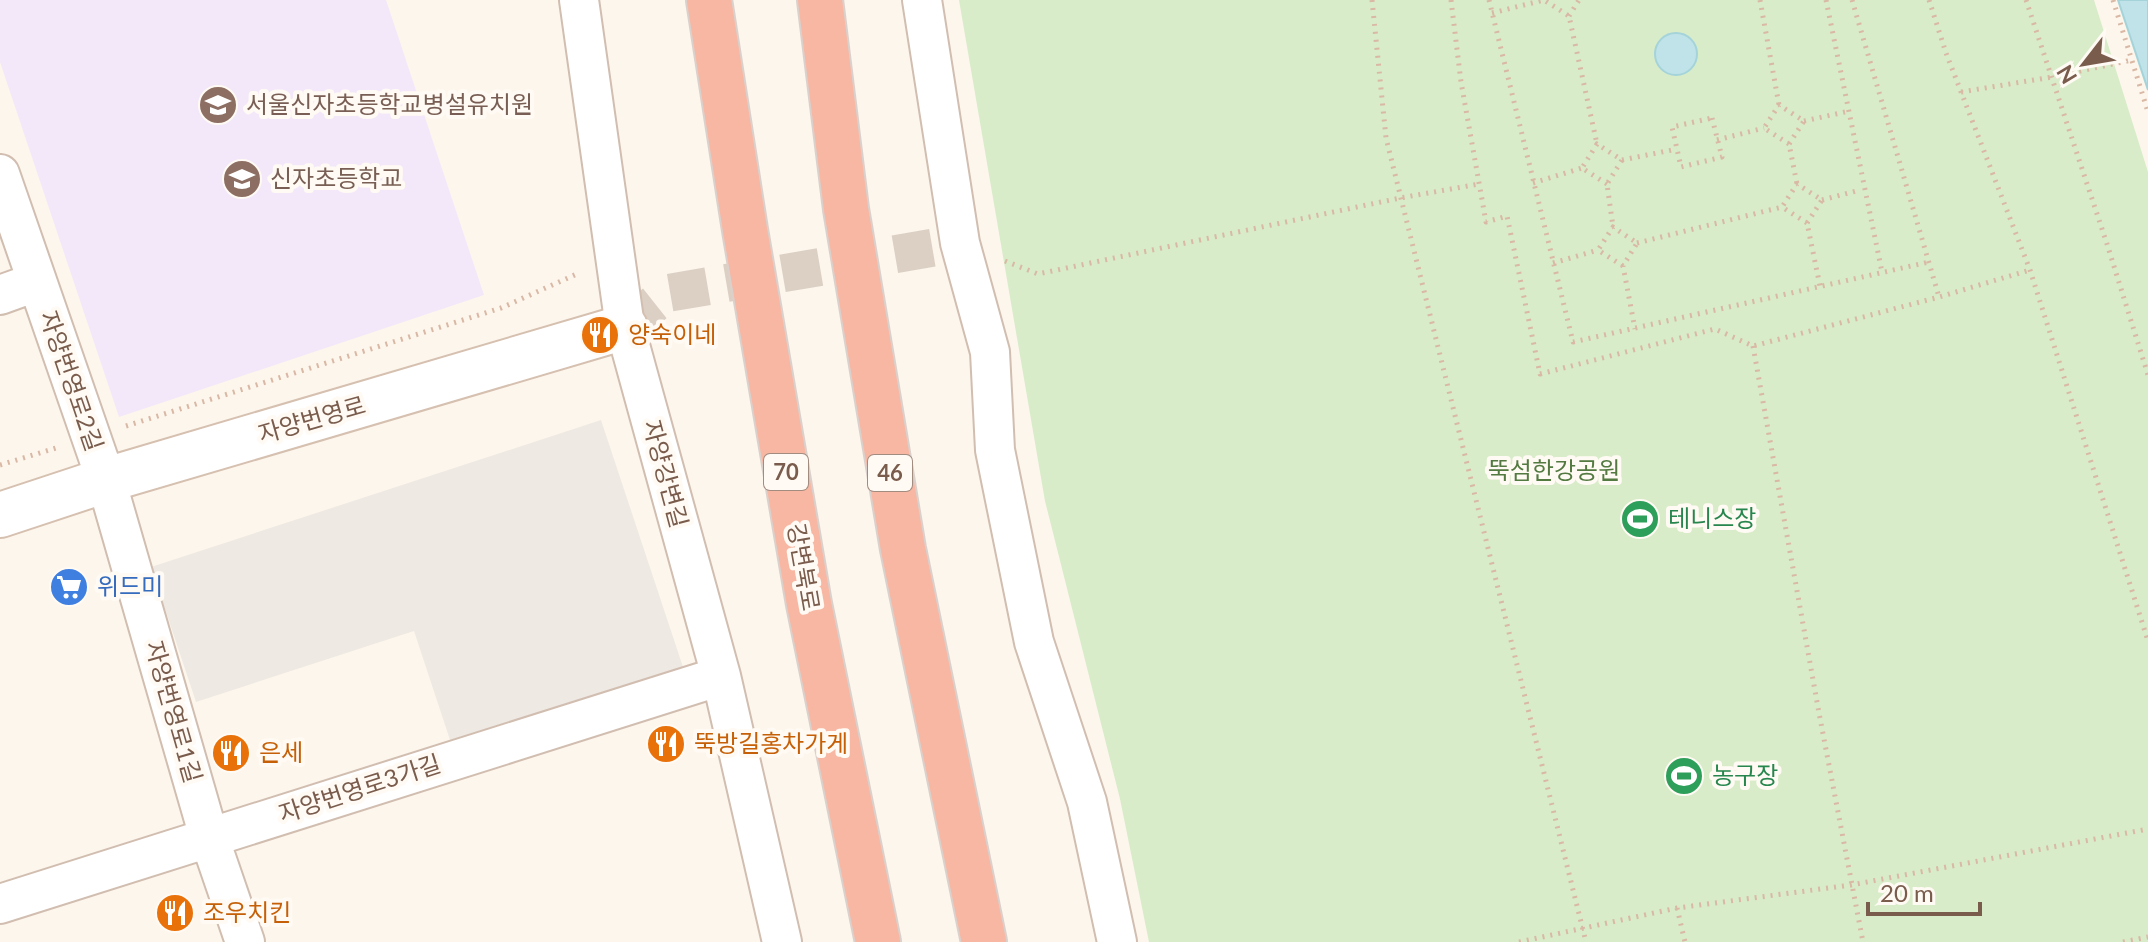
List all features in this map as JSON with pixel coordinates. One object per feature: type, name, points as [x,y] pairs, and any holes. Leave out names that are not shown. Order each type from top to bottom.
[{"type":"highway","name":"강변북로","points":[[709,0],[809,604],[878,942]]},
{"type":"highway","name":"46","points":[[820,0],[846,209],[903,549],[984,942]]},
{"type":"street","name":"자양강변길","points":[[579,0],[625,327],[721,676],[782,942]]},
{"type":"street","points":[[922,0],[960,243],[990,352],[995,450],[1034,642],[1087,802],[1117,942]]},
{"type":"street","name":"자양번영로2길","points":[[0,174],[106,480]]},
{"type":"street","name":"자양번영로2길","points":[[0,295],[36,282]]},
{"type":"street","name":"자양번영로","points":[[0,515],[106,480],[625,327]]},
{"type":"street","name":"자양번영로1길","points":[[106,480],[209,837],[245,942]]},
{"type":"street","name":"자양번영로3가길","points":[[0,904],[721,676]]},
{"type":"path","points":[[1372,0],[1386,138],[1586,942]]},
{"type":"path","points":[[1451,0],[1461,82],[1486,222],[1507,216],[1540,374],[1715,329],[1753,346],[2030,270]]},
{"type":"path","points":[[1489,0],[1573,342],[1929,262]]},
{"type":"path","points":[[1492,13],[1544,0],[1569,16]]},
{"type":"path","points":[[1533,183],[1582,168],[1597,144],[1569,16],[1579,0]]},
{"type":"path","points":[[1717,140],[1764,128],[1779,105],[1760,0]]},
{"type":"path","points":[[1826,0],[1882,272]]},
{"type":"path","points":[[1852,0],[1939,297]]},
{"type":"path","points":[[1929,0],[2030,270],[2148,641]]},
{"type":"path","points":[[2026,0],[2148,375]]},
{"type":"path","points":[[2113,0],[2148,112]]},
{"type":"path","points":[[1961,92],[2132,60]]},
{"type":"path","points":[[1779,105],[1804,121]]},
{"type":"path","points":[[1635,329],[1623,266],[1637,243],[1782,207],[1797,184],[1789,144],[1804,121],[1845,112]]},
{"type":"path","points":[[1712,118],[1722,157],[1681,167],[1677,149],[1672,127],[1712,118]]},
{"type":"path","points":[[1764,128],[1789,144]]},
{"type":"path","points":[[1597,144],[1622,160],[1677,149]]},
{"type":"path","points":[[1553,263],[1598,250],[1613,227],[1607,184],[1622,160]]},
{"type":"path","points":[[1582,168],[1607,184]]},
{"type":"path","points":[[960,243],[1038,274],[1479,184]]},
{"type":"path","points":[[1797,184],[1822,200]]},
{"type":"path","points":[[1820,286],[1807,223],[1822,200],[1860,190]]},
{"type":"path","points":[[1782,207],[1807,223]]},
{"type":"path","points":[[1613,227],[1637,243]]},
{"type":"path","points":[[1598,250],[1623,266]]},
{"type":"path","points":[[0,465],[501,308],[591,268]]},
{"type":"path","points":[[1753,346],[1863,942]]},
{"type":"path","points":[[1519,942],[1677,908],[1851,885],[2148,829]]},
{"type":"path","points":[[1677,908],[1685,942]]},
{"type":"path","points":[[2123,942],[2148,937]]},
{"type":"shaded area","name":"신자초등학교","points":[[0,0],[386,0],[484,295],[119,417],[0,62]]},
{"type":"shaded area","points":[[601,420],[683,667],[451,743],[414,631],[196,702],[151,567]]},
{"type":"green space","name":"뚝섬한강공원","points":[[959,0],[2094,0],[2148,172],[2148,942],[1149,942],[1120,799],[1045,501]]},
{"type":"water","points":[[2118,0],[2148,0],[2148,90]]},
{"type":"water","points":[[1676,33],[1691,39],[1697,54],[1691,69],[1676,75],[1661,69],[1655,54],[1661,39]]},
{"type":"tunnel","points":[[625,327],[668,293],[960,243]]},
{"type":"place","name":"서울신자초등학교병설유치원","points":[[218,105]]},
{"type":"place","name":"신자초등학교","points":[[242,179]]},
{"type":"place","name":"양숙이네","points":[[600,335]]},
{"type":"place","name":"테니스장","points":[[1640,519]]},
{"type":"place","name":"위드미","points":[[69,587]]},
{"type":"place","name":"뚝방길홍차가게","points":[[666,744]]},
{"type":"place","name":"은세","points":[[231,753]]},
{"type":"place","name":"농구장","points":[[1684,776]]},
{"type":"place","name":"조우치킨","points":[[175,913]]}]
